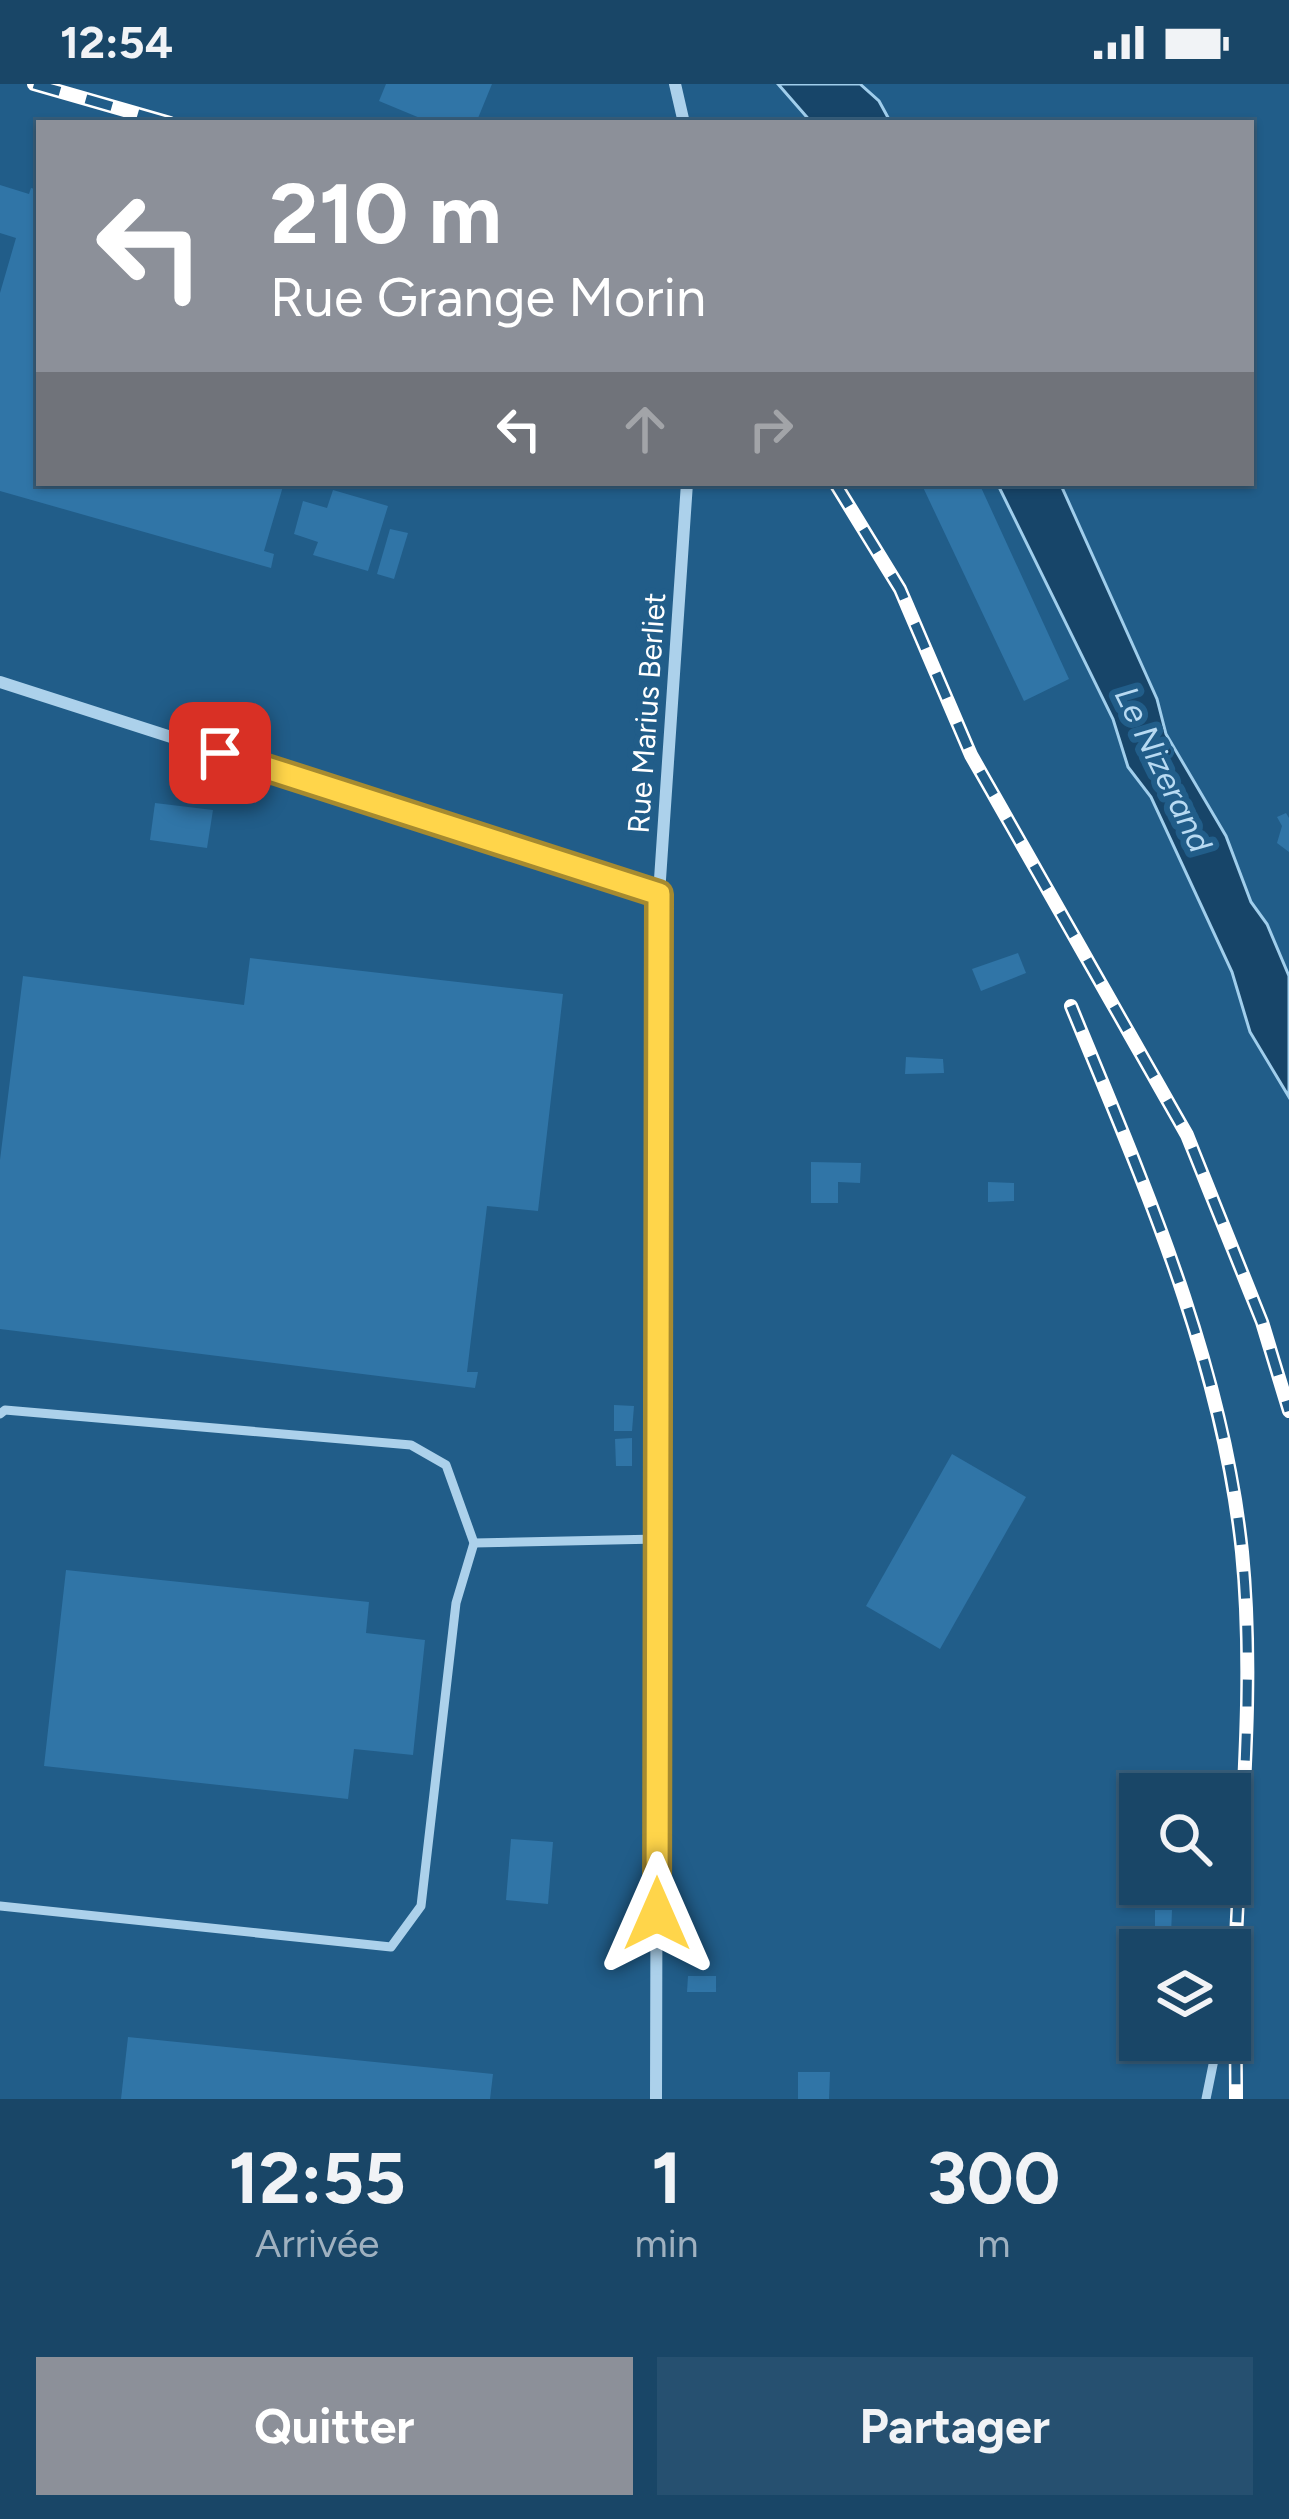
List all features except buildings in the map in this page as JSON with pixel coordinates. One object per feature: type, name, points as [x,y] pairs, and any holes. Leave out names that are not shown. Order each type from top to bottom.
[{"type":"street","points":[[675,84],[683,120]]},
{"type":"street","name":"Rue Marius Berliet","points":[[656,2099],[659,894],[687,486]]},
{"type":"street","points":[[0,682],[659,894]]},
{"type":"lane","points":[[0,1414],[4,1410],[412,1444],[446,1465],[474,1543],[456,1603],[421,1906],[391,1947],[0,1906]]},
{"type":"lane","points":[[474,1543],[658,1539]]},
{"type":"lane","points":[[1236,1929],[1237,1924]]},
{"type":"lane","points":[[1206,2099],[1214,2061]]},
{"type":"water","points":[[778,84],[860,84],[879,101],[889,120],[809,120]]},
{"type":"water","name":"Le Nizerand","points":[[998,486],[1061,486],[1157,699],[1166,734],[1226,836],[1251,902],[1267,924],[1289,976],[1289,1097],[1250,1032],[1232,972],[1151,797],[1128,767],[1113,719]]},
{"type":"railway","points":[[34,84],[160,120]]},
{"type":"railway","points":[[837,486],[900,589],[971,755],[1187,1135],[1262,1322],[1289,1411]]},
{"type":"railway","points":[[1071,1006],[1176,1273],[1217,1410],[1232,1481],[1247,1643],[1236,1940],[1236,2099]]},
{"type":"route","points":[[220,753],[659,894],[657,1914]]}]
